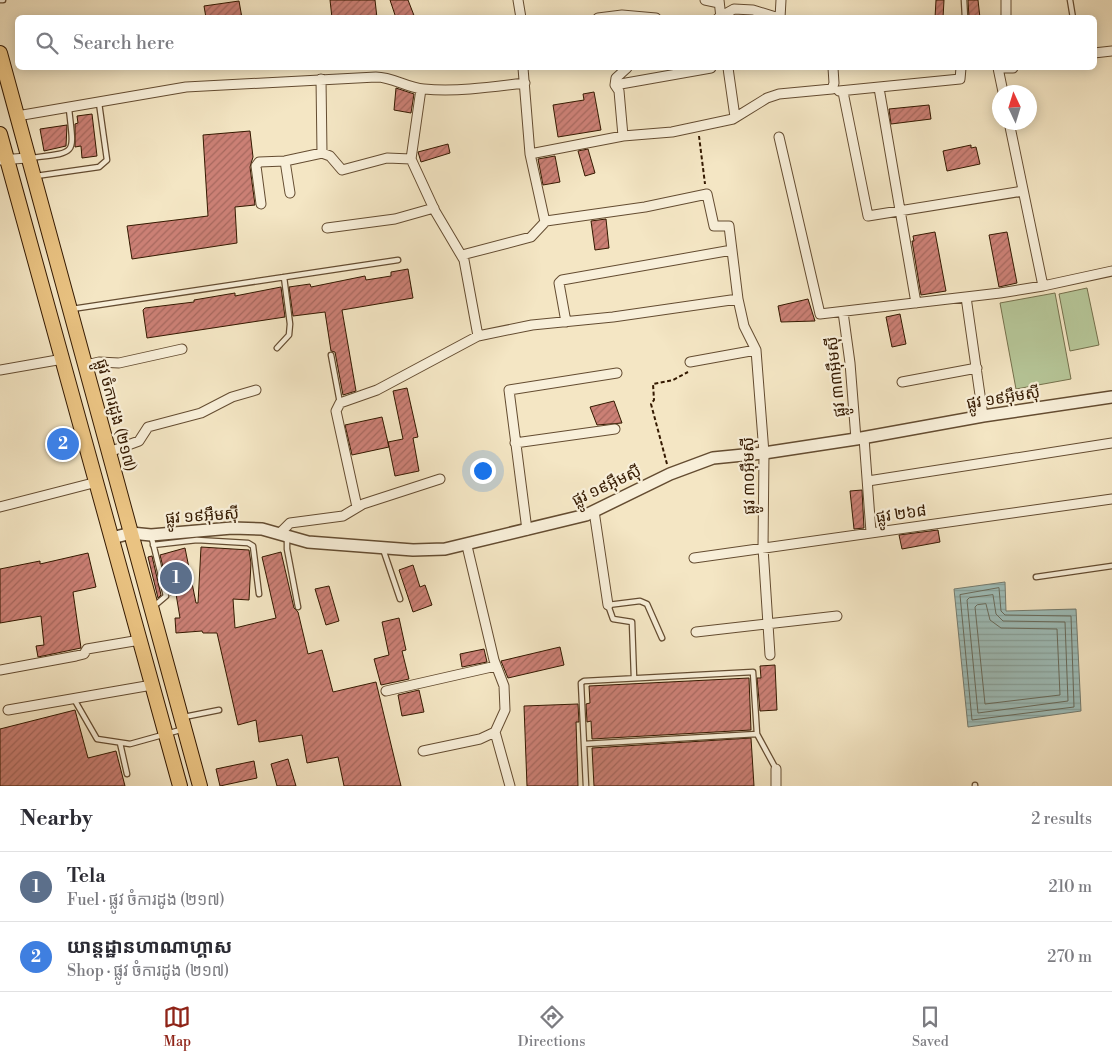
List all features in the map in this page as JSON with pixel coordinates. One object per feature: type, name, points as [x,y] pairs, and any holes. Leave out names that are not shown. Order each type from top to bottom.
[{"type":"main road","name":"ផ្លូវ ចំការដូង (២១៧)","points":[[0,53],[32,177],[86,364],[200,786]]},
{"type":"main road","points":[[0,134],[4,160],[63,358],[180,786]]},
{"type":"street","points":[[518,0],[520,15]]},
{"type":"street","points":[[705,0],[719,2],[720,15]]},
{"type":"street","points":[[780,15],[781,0]]},
{"type":"street","points":[[1006,0],[1006,15]]},
{"type":"street","points":[[724,15],[734,9],[753,10],[770,15]]},
{"type":"street","points":[[1097,53],[1112,51]]},
{"type":"street","points":[[523,70],[530,154],[545,222]]},
{"type":"street","points":[[623,136],[619,91],[615,85],[616,78],[624,70]]},
{"type":"street","points":[[615,85],[700,70]]},
{"type":"street","points":[[728,70],[735,117]]},
{"type":"street","points":[[832,88],[834,83],[833,70]]},
{"type":"street","points":[[530,154],[623,136],[655,135],[698,127],[735,117],[773,95],[832,88],[843,92],[960,79],[961,70]]},
{"type":"street","points":[[998,70],[1002,85]]},
{"type":"street","points":[[17,116],[69,109],[186,87],[321,79],[390,72],[421,89],[479,88],[525,83]]},
{"type":"street","points":[[321,79],[322,153]]},
{"type":"street","points":[[879,88],[916,303]]},
{"type":"street","points":[[421,89],[412,160],[434,208],[462,255],[473,298],[478,336]]},
{"type":"street","points":[[843,92],[867,215],[869,217],[1023,191]]},
{"type":"street","points":[[1012,130],[1043,286]]},
{"type":"street","points":[[778,136],[818,312],[822,314],[1043,286],[1112,271]]},
{"type":"street","points":[[261,204],[256,164],[260,162],[284,161],[322,153],[330,156],[342,170],[387,158],[412,160]]},
{"type":"street","points":[[4,160],[27,158]]},
{"type":"street","points":[[284,161],[290,193]]},
{"type":"street","points":[[462,255],[531,237],[545,222],[645,207],[707,194]]},
{"type":"street","name":"ផ្លូវ ៣០អ៊ឹមស៊ី","points":[[707,194],[714,226],[729,226],[738,299],[744,326],[756,350],[764,453],[763,548],[770,655]]},
{"type":"street","points":[[327,228],[395,219],[434,208]]},
{"type":"street","points":[[566,322],[559,283],[562,280],[732,250]]},
{"type":"street","points":[[966,297],[984,416]]},
{"type":"street","points":[[357,507],[336,410],[340,403],[377,390],[478,336],[532,325],[678,309],[738,299]]},
{"type":"street","name":"ផ្លូវ ៣៣អ៊ឹមស៊ី","points":[[843,312],[860,438],[868,481],[871,532]]},
{"type":"street","points":[[86,364],[99,362],[119,363],[182,349]]},
{"type":"street","points":[[690,362],[756,350]]},
{"type":"street","points":[[0,370],[63,358]]},
{"type":"street","points":[[902,382],[977,368]]},
{"type":"street","points":[[527,530],[509,390],[618,373]]},
{"type":"street","points":[[109,452],[139,440],[148,427],[202,413],[232,397],[256,390]]},
{"type":"street","name":"ផ្លូវ ១៩អ៊ឹមស៊ី","points":[[112,538],[131,533],[152,540],[232,528],[262,528],[308,542],[429,550],[467,546],[594,511],[670,474],[713,458],[764,453],[984,416],[1112,397]]},
{"type":"street","points":[[515,443],[615,429]]},
{"type":"street","points":[[868,481],[1112,443]]},
{"type":"street","points":[[284,534],[290,523],[343,516],[357,507],[404,489],[440,479]]},
{"type":"street","points":[[0,508],[97,482]]},
{"type":"street","name":"ផ្លូវ ២៦៨","points":[[694,558],[1112,499]]},
{"type":"street","points":[[594,511],[608,605]]},
{"type":"street","points":[[424,750],[480,739],[495,732],[506,703],[504,686],[496,666],[467,546]]},
{"type":"street","points":[[696,632],[837,616]]},
{"type":"street","points":[[0,670],[84,654],[87,649],[140,640]]},
{"type":"street","points":[[386,691],[496,666]]},
{"type":"street","points":[[8,710],[152,685]]},
{"type":"street","points":[[495,732],[510,786]]},
{"type":"street","points":[[776,769],[776,786]]},
{"type":"lane","points":[[964,0],[966,15]]},
{"type":"lane","points":[[1070,0],[1072,15]]},
{"type":"lane","points":[[32,177],[100,167],[104,164],[107,160],[99,103]]},
{"type":"lane","points":[[27,158],[63,154],[70,150],[73,145],[69,109]]},
{"type":"lane","points":[[70,309],[398,260]]},
{"type":"lane","points":[[277,348],[289,336],[290,324],[284,277]]},
{"type":"lane","points":[[331,355],[340,403]]},
{"type":"lane","points":[[284,534],[298,607]]},
{"type":"lane","points":[[152,608],[166,596],[152,540],[248,543],[253,546],[259,594]]},
{"type":"lane","points":[[382,548],[400,599]]},
{"type":"lane","points":[[1036,577],[1112,566]]},
{"type":"lane","points":[[634,678],[632,622],[613,619],[608,605],[640,601],[647,604],[662,638]]},
{"type":"lane","points":[[586,786],[582,682],[753,672],[757,734],[776,769]]},
{"type":"lane","points":[[74,699],[97,739],[130,744],[166,734],[183,723],[219,710]]},
{"type":"lane","points":[[584,744],[757,734]]},
{"type":"lane","points":[[120,743],[127,774]]},
{"type":"path","points":[[698,127],[707,194]]},
{"type":"path","points":[[670,474],[651,404],[654,400],[653,384],[673,380],[690,370],[690,362]]},
{"type":"green space","points":[[1087,288],[1099,345],[1070,351],[1059,294]]},
{"type":"green space","points":[[1055,293],[1071,379],[1016,389],[1000,303]]},
{"type":"water","points":[[1005,582],[1006,611],[1076,609],[1081,711],[968,727],[954,589]]},
{"type":"building","points":[[330,0],[375,0],[377,15],[332,15]]},
{"type":"building","points":[[390,0],[408,0],[414,15],[395,15]]},
{"type":"building","points":[[936,0],[944,0],[943,15],[935,15]]},
{"type":"building","points":[[968,0],[978,0],[980,15],[969,15]]},
{"type":"building","points":[[239,1],[241,15],[206,15],[204,6]]},
{"type":"building","points":[[396,88],[414,94],[411,113],[394,110]]},
{"type":"building","points":[[594,92],[601,130],[558,137],[553,105],[584,100],[583,94]]},
{"type":"building","points":[[929,105],[931,119],[891,124],[889,109]]},
{"type":"building","points":[[92,114],[97,156],[82,158],[81,146],[75,147],[75,124],[78,123],[77,116]]},
{"type":"building","points":[[67,125],[66,146],[44,151],[40,129]]},
{"type":"building","points":[[250,131],[253,157],[250,167],[255,205],[235,207],[237,243],[132,259],[127,226],[208,216],[203,135]]},
{"type":"building","points":[[448,144],[450,153],[421,162],[418,152]]},
{"type":"building","points":[[971,145],[971,148],[976,147],[980,164],[947,171],[943,151]]},
{"type":"building","points":[[588,149],[595,173],[585,176],[578,151]]},
{"type":"building","points":[[555,156],[560,182],[543,185],[538,159]]},
{"type":"building","points":[[606,219],[609,248],[595,250],[591,221]]},
{"type":"building","points":[[935,232],[946,291],[921,295],[912,241],[914,241],[913,236]]},
{"type":"building","points":[[1007,232],[1017,283],[999,287],[989,235]]},
{"type":"building","points":[[408,269],[413,298],[342,310],[356,391],[343,395],[335,352],[331,351],[325,312],[293,316],[289,287],[310,284],[311,287],[365,276],[366,280],[391,276],[391,272]]},
{"type":"building","points":[[281,287],[285,317],[147,338],[143,310],[145,308],[194,302],[194,300],[235,293],[235,296]]},
{"type":"building","points":[[808,299],[815,321],[781,322],[778,306]]},
{"type":"building","points":[[900,314],[906,344],[892,347],[886,317]]},
{"type":"building","points":[[407,388],[418,437],[413,438],[419,471],[395,476],[388,442],[403,439],[393,391]]},
{"type":"building","points":[[614,401],[622,423],[597,425],[590,407]]},
{"type":"building","points":[[382,417],[389,447],[352,455],[345,425]]},
{"type":"building","points":[[862,490],[864,528],[854,529],[850,491]]},
{"type":"building","points":[[938,530],[940,542],[902,549],[899,535]]},
{"type":"building","points":[[201,547],[249,550],[251,563],[249,600],[233,599],[235,628],[276,618],[262,557],[281,552],[294,608],[298,612],[308,654],[322,650],[333,692],[376,682],[401,786],[344,786],[338,757],[307,763],[302,735],[259,742],[256,720],[238,725],[217,633],[203,633],[202,631],[176,633],[175,618],[180,618],[176,594],[170,595],[160,555],[185,548],[196,603],[198,603]]},
{"type":"building","points":[[88,553],[96,587],[73,592],[81,648],[38,657],[36,646],[44,645],[41,616],[0,623],[0,569],[40,561],[40,564]]},
{"type":"building","points":[[152,556],[161,595],[158,598],[148,557]]},
{"type":"building","points":[[413,565],[420,587],[425,585],[432,605],[413,612],[399,570]]},
{"type":"building","points":[[329,586],[339,621],[326,625],[315,589]]},
{"type":"building","points":[[399,618],[406,650],[402,651],[409,679],[381,685],[374,659],[389,655],[382,622]]},
{"type":"building","points":[[560,647],[564,665],[508,678],[501,661]]},
{"type":"building","points":[[484,649],[487,662],[462,667],[460,654]]},
{"type":"building","points":[[775,665],[777,710],[760,711],[757,678],[761,678],[760,666]]},
{"type":"building","points":[[749,678],[751,730],[592,739],[591,721],[587,722],[586,704],[590,703],[589,686]]},
{"type":"building","points":[[419,690],[424,712],[402,716],[398,695]]},
{"type":"building","points":[[578,704],[579,722],[576,722],[578,786],[527,786],[524,706]]},
{"type":"building","points":[[75,710],[88,758],[116,751],[125,786],[0,786],[0,729]]},
{"type":"building","points":[[751,738],[754,786],[594,786],[592,748]]},
{"type":"building","points":[[288,759],[296,786],[277,786],[271,764]]},
{"type":"building","points":[[254,761],[257,778],[220,786],[216,769]]},
{"type":"place","name":"យាន្ដដ្ឋានហាណាហ្គាស","points":[[63,444]]},
{"type":"place","name":"Tela","points":[[176,578]]}]
